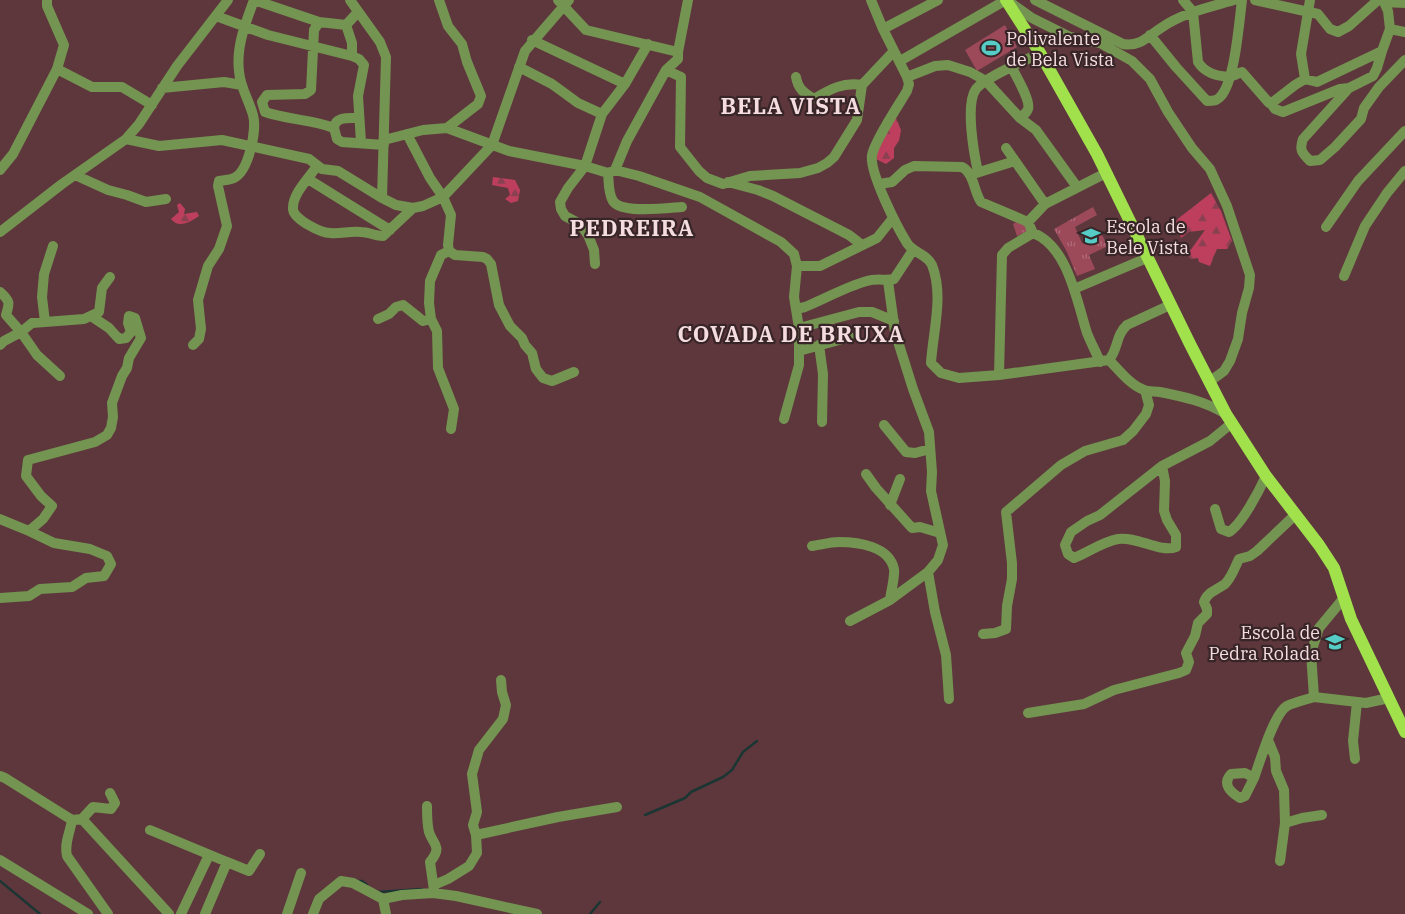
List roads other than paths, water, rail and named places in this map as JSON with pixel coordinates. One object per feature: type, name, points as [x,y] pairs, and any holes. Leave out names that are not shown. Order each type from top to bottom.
[{"type":"main road","points":[[1011,2],[1106,173],[1170,305],[1229,419],[1266,476],[1334,568],[1343,599],[1405,732]]},
{"type":"street","points":[[0,170],[13,154],[57,69],[64,45],[47,0]]},
{"type":"street","points":[[0,232],[126,139],[139,124],[177,66],[228,0]]},
{"type":"street","points":[[193,345],[199,339],[201,329],[198,300],[208,266],[219,249],[227,226],[218,186],[219,181],[235,178],[246,166],[251,147],[254,117],[242,85],[238,58],[244,26],[254,0],[319,22],[346,25]]},
{"type":"street","points":[[350,0],[380,42],[386,57],[382,198]]},
{"type":"street","points":[[440,0],[448,26],[462,44],[481,96],[478,104],[447,128]]},
{"type":"street","points":[[688,0],[678,56],[680,77],[680,147],[700,172],[707,178],[723,184],[750,176],[800,173],[818,168],[827,163],[834,157],[857,120],[862,85],[894,51]]},
{"type":"street","points":[[871,0],[883,29],[908,77],[909,84],[907,91],[874,149],[872,162],[893,218],[908,245],[931,262],[938,301],[931,363],[940,374],[959,378],[1000,376],[1104,361],[1115,353],[1118,336],[1127,325],[1170,305]]},
{"type":"street","points":[[883,29],[938,0]]},
{"type":"street","points":[[1035,0],[1124,44],[1131,45],[1137,44],[1163,26],[1193,12],[1234,0]]},
{"type":"street","points":[[1183,0],[1193,12],[1198,62],[1202,68],[1209,73],[1230,76],[1242,72],[1275,109],[1283,112],[1340,89],[1350,88]]},
{"type":"street","points":[[1150,35],[1207,101],[1215,101],[1222,96],[1230,76],[1242,0]]},
{"type":"street","points":[[1255,0],[1309,5],[1330,29],[1338,32],[1382,1],[1405,3]]},
{"type":"street","points":[[1382,1],[1388,11],[1390,29],[1377,68],[1372,76],[1350,88],[1302,139],[1300,148],[1302,153],[1310,161],[1320,160],[1335,148],[1361,119],[1364,108],[1379,87],[1405,60]]},
{"type":"street","points":[[126,139],[159,146],[222,140],[309,160],[322,169],[338,171],[382,198],[413,208],[423,206],[443,197],[492,145],[525,51],[564,2],[578,24],[586,30],[648,44],[678,56]]},
{"type":"street","points":[[900,61],[1011,2],[1032,18],[1070,37],[1100,43],[1132,61],[1150,79],[1182,134],[1210,169],[1228,206],[1250,274],[1249,288],[1242,313],[1238,339],[1230,361],[1224,372],[1209,382]]},
{"type":"street","points":[[1305,79],[1301,54],[1309,5]]},
{"type":"street","points":[[346,25],[358,12]]},
{"type":"street","points":[[216,16],[268,36],[352,56],[359,60],[364,66],[358,96],[360,142]]},
{"type":"street","points":[[248,104],[262,102],[267,95],[305,94],[311,90],[314,30],[319,22]]},
{"type":"street","points":[[346,25],[352,42],[352,56]]},
{"type":"street","points":[[1390,29],[1405,32]]},
{"type":"street","points":[[532,40],[625,84]]},
{"type":"street","points":[[595,264],[594,250],[588,235],[580,224],[565,216],[560,202],[585,166],[602,114],[625,84],[648,44]]},
{"type":"street","points":[[1270,102],[1273,102],[1295,84],[1305,79],[1317,82],[1382,51]]},
{"type":"street","points":[[1040,54],[986,81],[976,89],[972,101],[972,144],[977,196],[981,202],[1028,222],[1034,233],[1039,235],[1058,253],[1063,260],[1074,289],[1088,334],[1104,361],[1129,382],[1145,390],[1210,404],[1229,419],[1210,441],[1162,466],[1100,515],[1071,532],[1065,545],[1068,554],[1074,558],[1102,544],[1119,539],[1143,541],[1170,549],[1176,547],[1176,535],[1164,511],[1165,481],[1162,466]]},
{"type":"street","points":[[678,56],[666,70],[627,141],[612,172],[609,186],[613,201],[622,208],[654,209],[682,207]]},
{"type":"street","points":[[908,77],[935,66],[948,65],[970,72],[986,81],[1020,118],[1036,130],[1077,187]]},
{"type":"street","points":[[519,67],[552,84],[578,104],[602,114]]},
{"type":"street","points":[[1012,68],[1029,106],[1020,118]]},
{"type":"street","points":[[57,69],[92,86],[122,87],[152,105]]},
{"type":"street","points":[[666,70],[680,77]]},
{"type":"street","points":[[796,77],[797,84],[802,92],[814,99],[837,87],[850,83],[862,85]]},
{"type":"street","points":[[162,88],[224,82],[242,85]]},
{"type":"street","points":[[262,102],[265,112],[277,116],[320,122],[334,128]]},
{"type":"street","points":[[359,118],[338,120],[334,124],[337,139],[342,142],[384,143],[423,130],[447,128],[509,151],[639,176],[700,197],[781,242],[794,254],[797,266],[794,297],[799,328],[799,365],[784,419]]},
{"type":"street","points":[[1326,226],[1358,181],[1405,131]]},
{"type":"street","points":[[407,134],[430,178],[443,197],[450,215],[449,252]]},
{"type":"street","points":[[1006,148],[1045,204]]},
{"type":"street","points":[[879,184],[892,182],[905,170],[914,166],[962,168],[974,174],[1015,161]]},
{"type":"street","points":[[317,166],[297,194],[293,210],[295,216],[300,221],[331,233],[343,231],[362,232],[383,236],[413,208]]},
{"type":"street","points":[[1344,276],[1366,226],[1387,193],[1405,172]]},
{"type":"street","points":[[1028,222],[1045,204],[1106,173]]},
{"type":"street","points":[[75,175],[108,190],[146,202],[166,199]]},
{"type":"street","points":[[308,179],[390,230]]},
{"type":"street","points":[[727,182],[773,196],[849,235],[862,245]]},
{"type":"street","points":[[797,266],[820,266],[877,238],[893,218]]},
{"type":"street","points":[[1000,376],[1002,255],[1008,248],[1034,233]]},
{"type":"street","points":[[45,322],[42,296],[44,274],[53,246]]},
{"type":"street","points":[[796,309],[867,280],[881,279],[888,281],[894,279],[913,250]]},
{"type":"street","points":[[450,429],[454,409],[438,368],[437,331],[431,319],[430,281],[441,255],[449,252],[455,255],[488,259],[493,270],[499,306],[510,326],[522,338],[532,353],[536,369],[542,378],[552,382],[574,372]]},
{"type":"street","points":[[1074,289],[1147,258]]},
{"type":"street","points":[[0,345],[32,323],[84,319],[99,312],[102,288],[110,277]]},
{"type":"street","points":[[850,622],[890,600],[928,572],[938,560],[943,545],[931,491],[929,432],[913,390],[895,332],[888,281]]},
{"type":"street","points":[[0,292],[10,305],[6,315],[37,355],[60,376]]},
{"type":"street","points":[[378,319],[402,305],[423,321],[431,319]]},
{"type":"street","points":[[799,328],[859,312],[872,312],[884,315],[894,321]]},
{"type":"street","points":[[29,531],[43,519],[52,506],[41,496],[26,476],[28,460],[95,442],[107,435],[114,417],[112,403],[130,358],[141,338],[135,318],[129,316],[130,332],[126,338],[119,339],[109,328],[91,316]]},
{"type":"street","points":[[799,350],[850,337]]},
{"type":"street","points":[[819,345],[823,374],[822,422]]},
{"type":"street","points":[[983,634],[995,633],[1006,629],[1006,606],[1012,579],[1012,563],[1006,512],[1062,465],[1085,451],[1123,440],[1134,431],[1146,414],[1149,405],[1145,390]]},
{"type":"street","points":[[884,425],[906,452],[916,453],[930,449]]},
{"type":"street","points":[[866,474],[890,505],[912,528],[920,527],[940,533]]},
{"type":"street","points":[[1215,508],[1221,529],[1229,532],[1240,524],[1260,491],[1266,476]]},
{"type":"street","points":[[890,505],[900,479]]},
{"type":"street","points":[[1028,713],[1084,704],[1114,690],[1186,670],[1188,662],[1186,652],[1195,636],[1198,623],[1207,614],[1204,602],[1206,597],[1226,583],[1235,570],[1239,559],[1250,556],[1257,551],[1295,515]]},
{"type":"street","points":[[0,519],[54,543],[90,549],[107,556],[111,564],[104,576],[86,578],[72,587],[40,589],[28,596],[0,598]]},
{"type":"street","points":[[812,546],[837,542],[858,543],[878,550],[887,556],[894,569],[890,600]]},
{"type":"street","points":[[928,572],[935,612],[946,655],[949,698]]},
{"type":"street","points":[[1314,697],[1311,653],[1319,628],[1343,599]]},
{"type":"street","points":[[313,914],[319,899],[341,881],[354,882],[383,899],[434,889],[470,866],[477,853],[474,825],[477,812],[472,774],[479,750],[503,719],[506,705],[501,680]]},
{"type":"street","points":[[1254,778],[1281,710],[1287,706],[1314,697],[1366,703],[1388,698]]},
{"type":"street","points":[[1355,759],[1354,735],[1357,702]]},
{"type":"street","points":[[1268,740],[1275,757],[1276,771],[1284,790],[1285,823],[1280,861]]},
{"type":"street","points":[[0,776],[77,819],[169,914]]},
{"type":"street","points":[[108,914],[66,856],[65,846],[77,819],[93,807],[111,809],[115,803],[110,794]]},
{"type":"street","points":[[427,806],[429,833],[436,843],[436,855],[430,862],[434,889]]},
{"type":"street","points":[[476,835],[558,817],[617,807]]},
{"type":"street","points":[[1285,823],[1322,815]]},
{"type":"street","points":[[150,830],[249,871],[260,854]]},
{"type":"street","points":[[181,914],[209,855]]},
{"type":"street","points":[[0,860],[77,911],[88,914]]},
{"type":"street","points":[[205,914],[227,862]]},
{"type":"street","points":[[287,914],[301,873]]},
{"type":"street","points":[[434,889],[456,896],[537,914]]},
{"type":"street","points":[[383,899],[386,914]]},
{"type":"waterway","points":[[645,815],[685,798],[691,792],[723,777],[732,770],[743,752],[757,741]]},
{"type":"waterway","points":[[0,881],[40,914]]},
{"type":"waterway","points":[[357,881],[362,881],[367,885]]},
{"type":"waterway","points":[[378,892],[422,889]]},
{"type":"waterway","points":[[590,914],[600,902]]},
{"type":"place","name":"Polivalente de Bela Vista","points":[[991,48]]},
{"type":"place","name":"Escola de Bele Vista","points":[[1091,236]]},
{"type":"place","name":"Escola de Pedra Rolada","points":[[1335,642]]},
{"type":"district","name":"BELA VISTA","points":[[791,105]]},
{"type":"district","name":"PEDREIRA","points":[[632,227]]},
{"type":"district","name":"COVADA DE BRUXA","points":[[791,333]]}]
